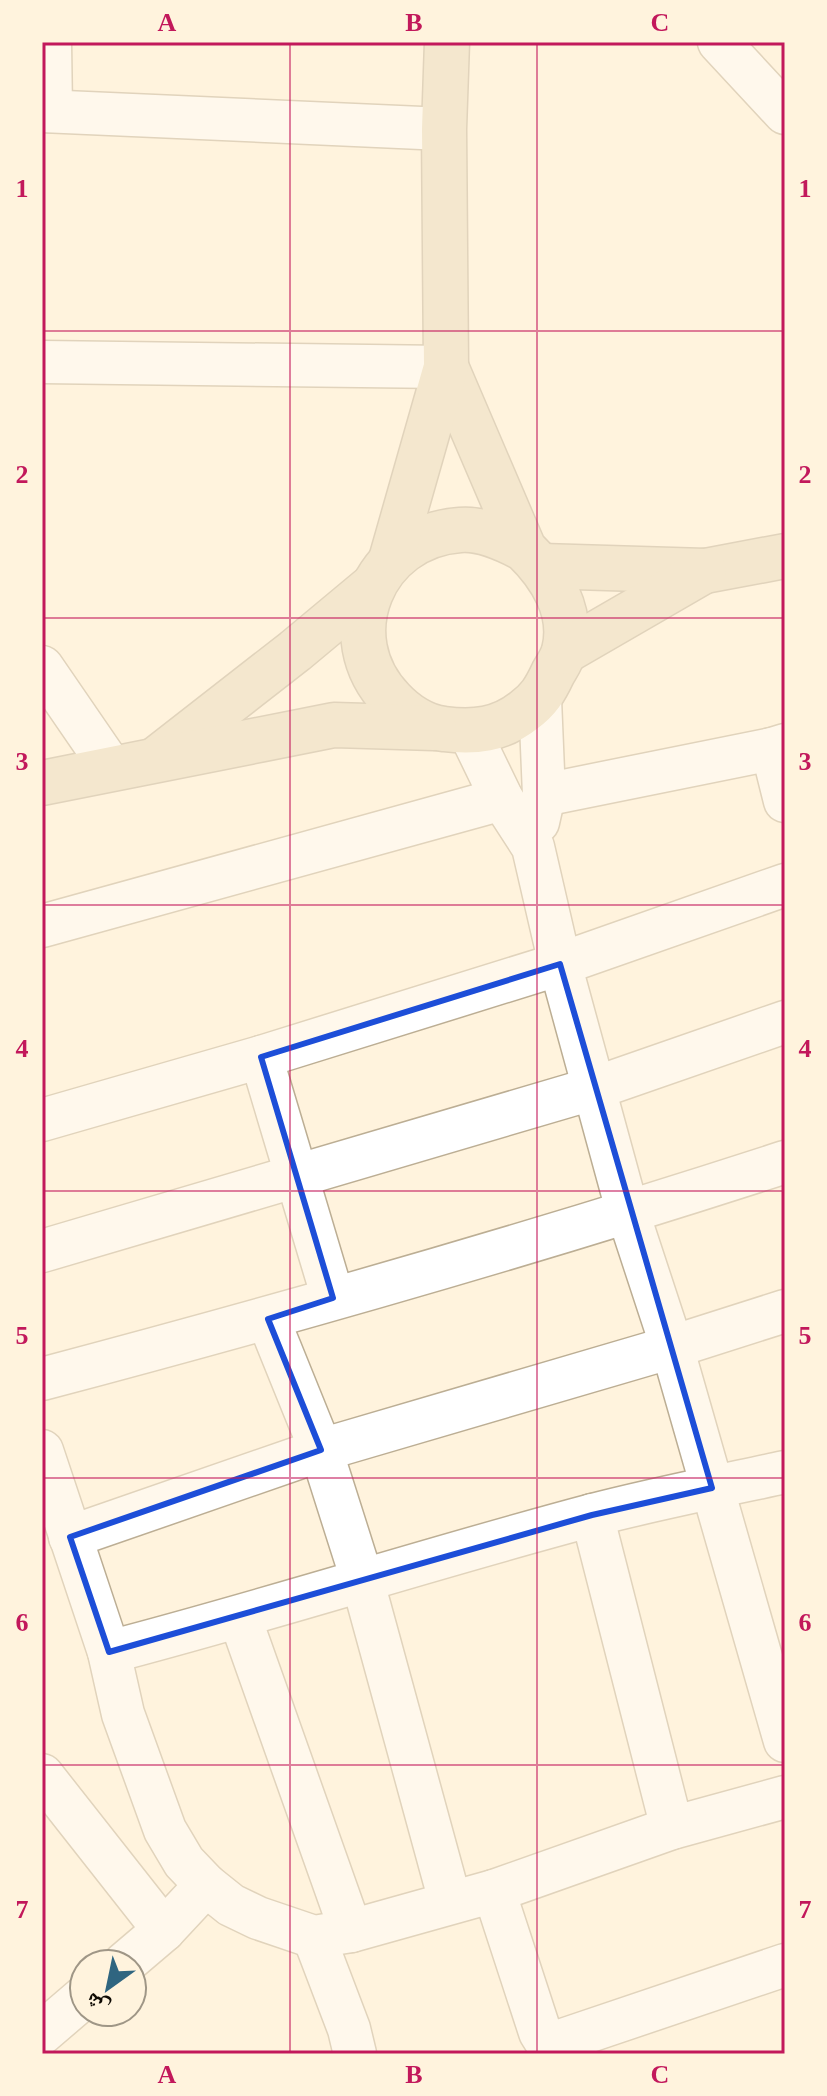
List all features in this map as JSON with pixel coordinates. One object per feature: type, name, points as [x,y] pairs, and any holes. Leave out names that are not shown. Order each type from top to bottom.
[{"type":"main road","points":[[447,42],[444,129],[446,367],[382,573],[363,620],[365,655],[380,687],[404,713],[453,730]]},
{"type":"main road","points":[[42,783],[334,725],[453,730],[509,723],[540,699],[564,652],[566,621],[558,592],[533,557],[446,367]]},
{"type":"main road","points":[[132,766],[295,651],[423,538],[462,530],[501,537],[533,557],[705,571],[785,556]]},
{"type":"main road","points":[[564,652],[705,571]]},
{"type":"street","points":[[50,42],[46,111],[444,129]]},
{"type":"street","points":[[719,42],[785,113]]},
{"type":"street","points":[[42,362],[446,367]]},
{"type":"street","points":[[42,667],[132,766]]},
{"type":"street","points":[[533,847],[544,795],[540,699]]},
{"type":"street","points":[[453,730],[533,847],[560,964],[628,1213],[672,1347],[785,1741]]},
{"type":"street","points":[[544,795],[778,747],[785,801]]},
{"type":"street","points":[[42,926],[502,799]]},
{"type":"street","points":[[42,1120],[261,1057],[560,964],[785,885]]},
{"type":"street","points":[[42,1251],[595,1088],[785,1022]]},
{"type":"street","points":[[261,1057],[333,1298]]},
{"type":"street","points":[[42,1379],[268,1319],[628,1213],[785,1162]]},
{"type":"street","points":[[70,1537],[321,1450],[785,1311]]},
{"type":"street","points":[[268,1319],[321,1450],[362,1579],[450,1901]]},
{"type":"street","points":[[42,1451],[109,1652],[123,1714],[165,1830],[184,1862],[206,1885],[231,1905],[258,1918],[332,1934],[494,1891],[672,1828],[785,1797]]},
{"type":"street","points":[[109,1652],[240,1618],[362,1579],[592,1515],[785,1472]]},
{"type":"street","points":[[592,1515],[672,1828]]},
{"type":"street","points":[[240,1618],[332,1934],[355,2054]]},
{"type":"street","points":[[42,1775],[164,1930]]},
{"type":"street","points":[[143,1948],[206,1885]]},
{"type":"street","points":[[494,1891],[540,2032],[545,2040],[554,2043],[785,1965]]},
{"type":"street","points":[[60,2054],[42,2033],[68,2011]]},
{"type":"highlighted area","points":[[560,964],[712,1488],[592,1515],[109,1652],[70,1537],[321,1450],[268,1319],[333,1298],[261,1057]]}]
